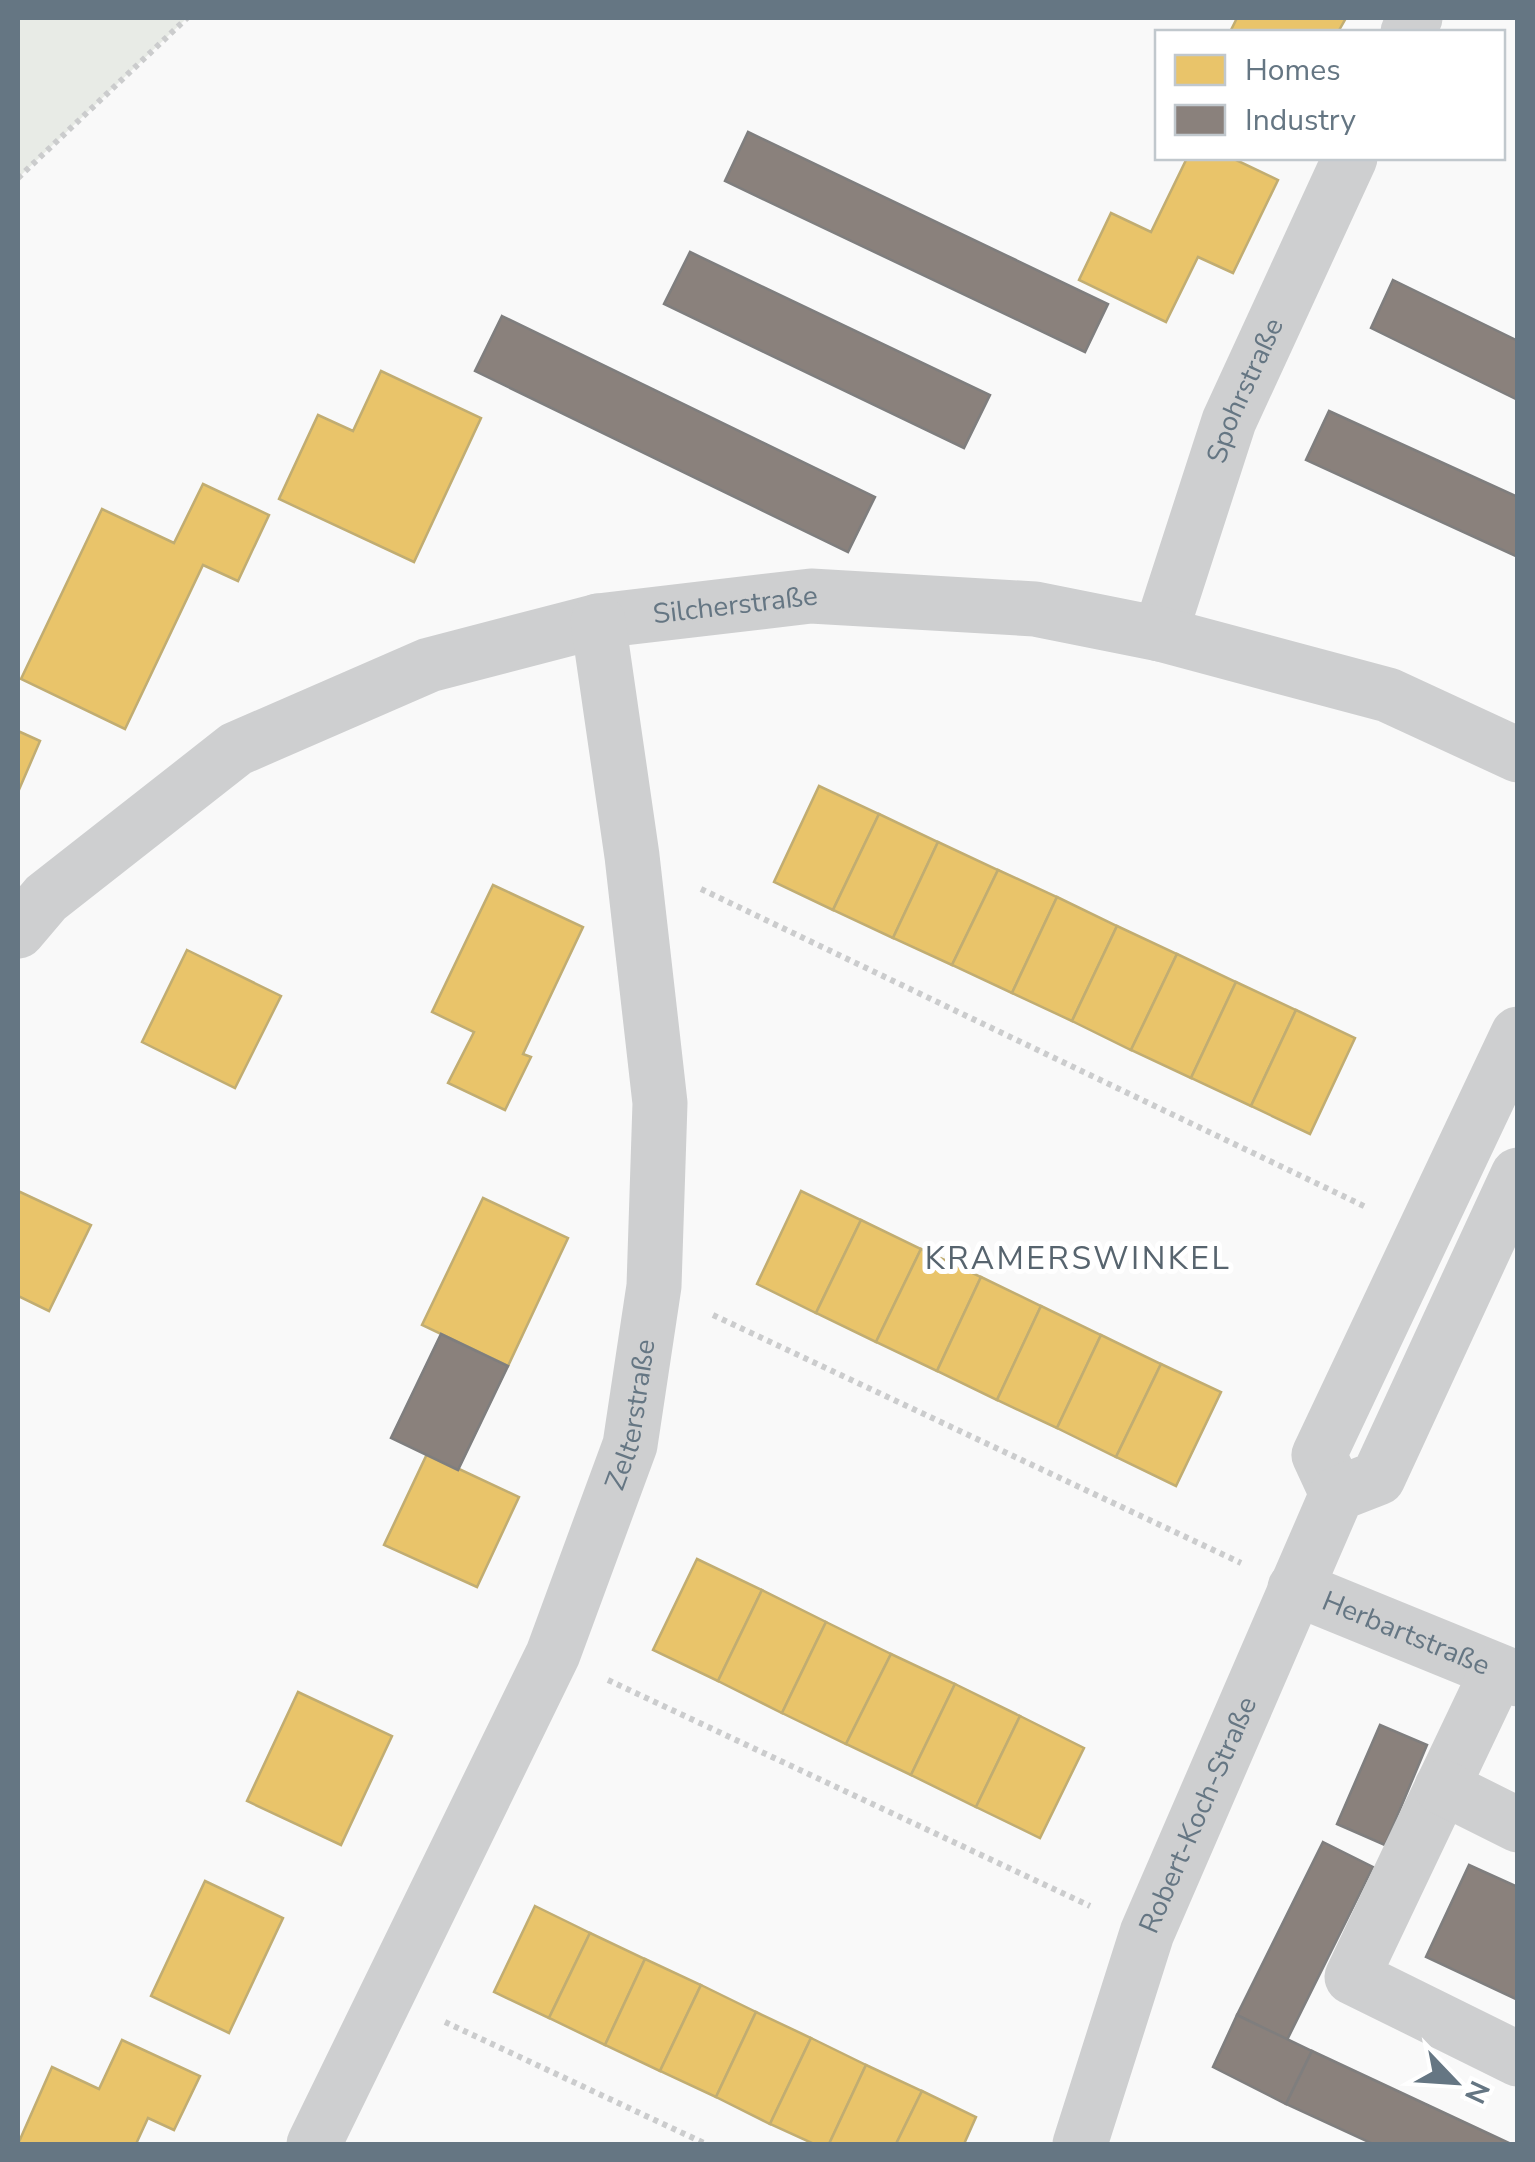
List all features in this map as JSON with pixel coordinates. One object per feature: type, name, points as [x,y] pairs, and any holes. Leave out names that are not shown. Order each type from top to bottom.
[{"type":"street","name":"Spohrstraße","points":[[1160,634],[1228,421],[1349,160]]},
{"type":"street","name":"Silcherstraße","points":[[18,931],[46,898],[236,749],[429,665],[598,621],[812,596],[1035,609],[1160,634],[1388,696],[1518,755]]},
{"type":"street","name":"Zelterstraße","points":[[314,2144],[553,1654],[630,1445],[654,1286],[660,1103],[632,856],[598,621]]},
{"type":"street","points":[[1518,1034],[1420,1233],[1319,1455],[1337,1494],[1378,1478],[1518,1175]]},
{"type":"street","name":"Robert-Koch-Straße","points":[[1080,2144],[1147,1933],[1337,1494]]},
{"type":"street","name":"Herbartstraße","points":[[1295,1588],[1507,1675]]},
{"type":"street","points":[[1507,1675],[1442,1786],[1352,1977],[1518,2059]]},
{"type":"street","points":[[1442,1786],[1518,1825]]},
{"type":"path","points":[[18,178],[186,18]]},
{"type":"path","points":[[632,856],[1420,1233]]},
{"type":"path","points":[[654,1286],[1295,1588]]},
{"type":"path","points":[[553,1654],[1147,1933]]},
{"type":"path","points":[[386,1994],[706,2144]]},
{"type":"shaded area","points":[[18,18],[187,18],[18,178]]},
{"type":"building: Homes","points":[[1237,18],[1346,18],[1339,30],[1231,30]]},
{"type":"building: Homes","points":[[1186,160],[1236,160],[1278,180],[1233,273],[1198,257],[1166,322],[1079,280],[1111,213],[1151,232]]},
{"type":"building: Homes","points":[[381,371],[481,418],[414,562],[279,499],[318,415],[353,431]]},
{"type":"building: Homes","points":[[203,484],[269,515],[238,581],[203,565],[125,729],[21,679],[102,509],[174,543]]},
{"type":"building: Homes","points":[[18,731],[40,741],[18,792]]},
{"type":"building: Homes","points":[[819,786],[879,814],[833,910],[774,882]]},
{"type":"building: Homes","points":[[879,814],[938,842],[893,938],[833,910]]},
{"type":"building: Homes","points":[[938,842],[998,870],[952,965],[893,938]]},
{"type":"building: Homes","points":[[998,870],[1057,897],[1012,993],[952,965]]},
{"type":"building: Homes","points":[[493,885],[583,927],[523,1054],[531,1057],[505,1110],[448,1083],[474,1032],[432,1012]]},
{"type":"building: Homes","points":[[1057,897],[1117,926],[1072,1021],[1012,993]]},
{"type":"building: Homes","points":[[1117,926],[1177,954],[1131,1050],[1072,1021]]},
{"type":"building: Homes","points":[[187,950],[281,996],[235,1088],[142,1042]]},
{"type":"building: Homes","points":[[1177,954],[1236,982],[1191,1078],[1131,1050]]},
{"type":"building: Homes","points":[[1236,982],[1296,1010],[1251,1106],[1191,1078]]},
{"type":"building: Homes","points":[[1296,1010],[1355,1038],[1310,1134],[1251,1106]]},
{"type":"building: Homes","points":[[18,1191],[91,1225],[49,1311],[18,1296]]},
{"type":"building: Homes","points":[[801,1191],[861,1220],[816,1313],[757,1284]]},
{"type":"building: Homes","points":[[483,1198],[568,1238],[508,1366],[422,1325]]},
{"type":"building: Homes","points":[[861,1220],[921,1249],[876,1342],[816,1313]]},
{"type":"building: Homes","points":[[921,1249],[981,1277],[937,1371],[876,1342]]},
{"type":"building: Homes","points":[[981,1277],[1041,1306],[997,1400],[937,1371]]},
{"type":"building: Homes","points":[[1041,1306],[1101,1335],[1057,1428],[997,1400]]},
{"type":"building: Homes","points":[[1101,1335],[1161,1364],[1116,1457],[1057,1428]]},
{"type":"building: Homes","points":[[1161,1364],[1221,1392],[1176,1486],[1116,1457]]},
{"type":"building: Homes","points":[[427,1454],[519,1497],[477,1587],[384,1545]]},
{"type":"building: Homes","points":[[697,1559],[762,1590],[718,1681],[653,1650]]},
{"type":"building: Homes","points":[[762,1590],[826,1622],[782,1713],[718,1681]]},
{"type":"building: Homes","points":[[826,1622],[891,1654],[846,1744],[782,1713]]},
{"type":"building: Homes","points":[[891,1654],[955,1684],[911,1775],[846,1744]]},
{"type":"building: Homes","points":[[955,1684],[1020,1716],[976,1807],[911,1775]]},
{"type":"building: Homes","points":[[298,1692],[392,1736],[341,1845],[247,1801]]},
{"type":"building: Homes","points":[[1020,1716],[1084,1748],[1040,1838],[976,1807]]},
{"type":"building: Homes","points":[[205,1881],[283,1918],[229,2033],[151,1996]]},
{"type":"building: Homes","points":[[535,1906],[590,1933],[549,2018],[494,1992]]},
{"type":"building: Homes","points":[[590,1933],[645,1959],[605,2045],[549,2018]]},
{"type":"building: Homes","points":[[645,1959],[701,1985],[660,2071],[605,2045]]},
{"type":"building: Homes","points":[[701,1985],[756,2012],[716,2097],[660,2071]]},
{"type":"building: Homes","points":[[756,2012],[811,2038],[770,2124],[716,2097]]},
{"type":"building: Homes","points":[[811,2038],[866,2065],[829,2144],[814,2144],[770,2124]]},
{"type":"building: Homes","points":[[122,2040],[200,2076],[174,2130],[148,2118],[136,2144],[18,2144],[52,2067],[99,2089]]},
{"type":"building: Homes","points":[[866,2065],[922,2091],[896,2144],[829,2144]]},
{"type":"building: Homes","points":[[922,2091],[976,2117],[964,2144],[896,2144]]},
{"type":"building: Industry","points":[[748,132],[1108,304],[1085,352],[725,181]]},
{"type":"building: Industry","points":[[690,252],[990,395],[964,448],[664,304]]},
{"type":"building: Industry","points":[[1393,280],[1518,341],[1518,400],[1371,328]]},
{"type":"building: Industry","points":[[502,316],[875,497],[848,552],[475,371]]},
{"type":"building: Industry","points":[[1329,411],[1518,497],[1518,557],[1306,460]]},
{"type":"building: Industry","points":[[441,1334],[508,1366],[458,1470],[391,1438]]},
{"type":"building: Industry","points":[[1380,1725],[1427,1745],[1385,1845],[1337,1824]]},
{"type":"building: Industry","points":[[1323,1842],[1373,1867],[1287,2040],[1237,2015]]},
{"type":"building: Industry","points":[[1469,1865],[1518,1887],[1518,2000],[1426,1957]]},
{"type":"building: Industry","points":[[1237,2015],[1312,2051],[1286,2104],[1213,2067]]},
{"type":"building: Industry","points":[[1312,2051],[1511,2144],[1373,2144],[1286,2104]]},
{"type":"district","name":"KRAMERSWINKEL","points":[[1078,1258]]}]
